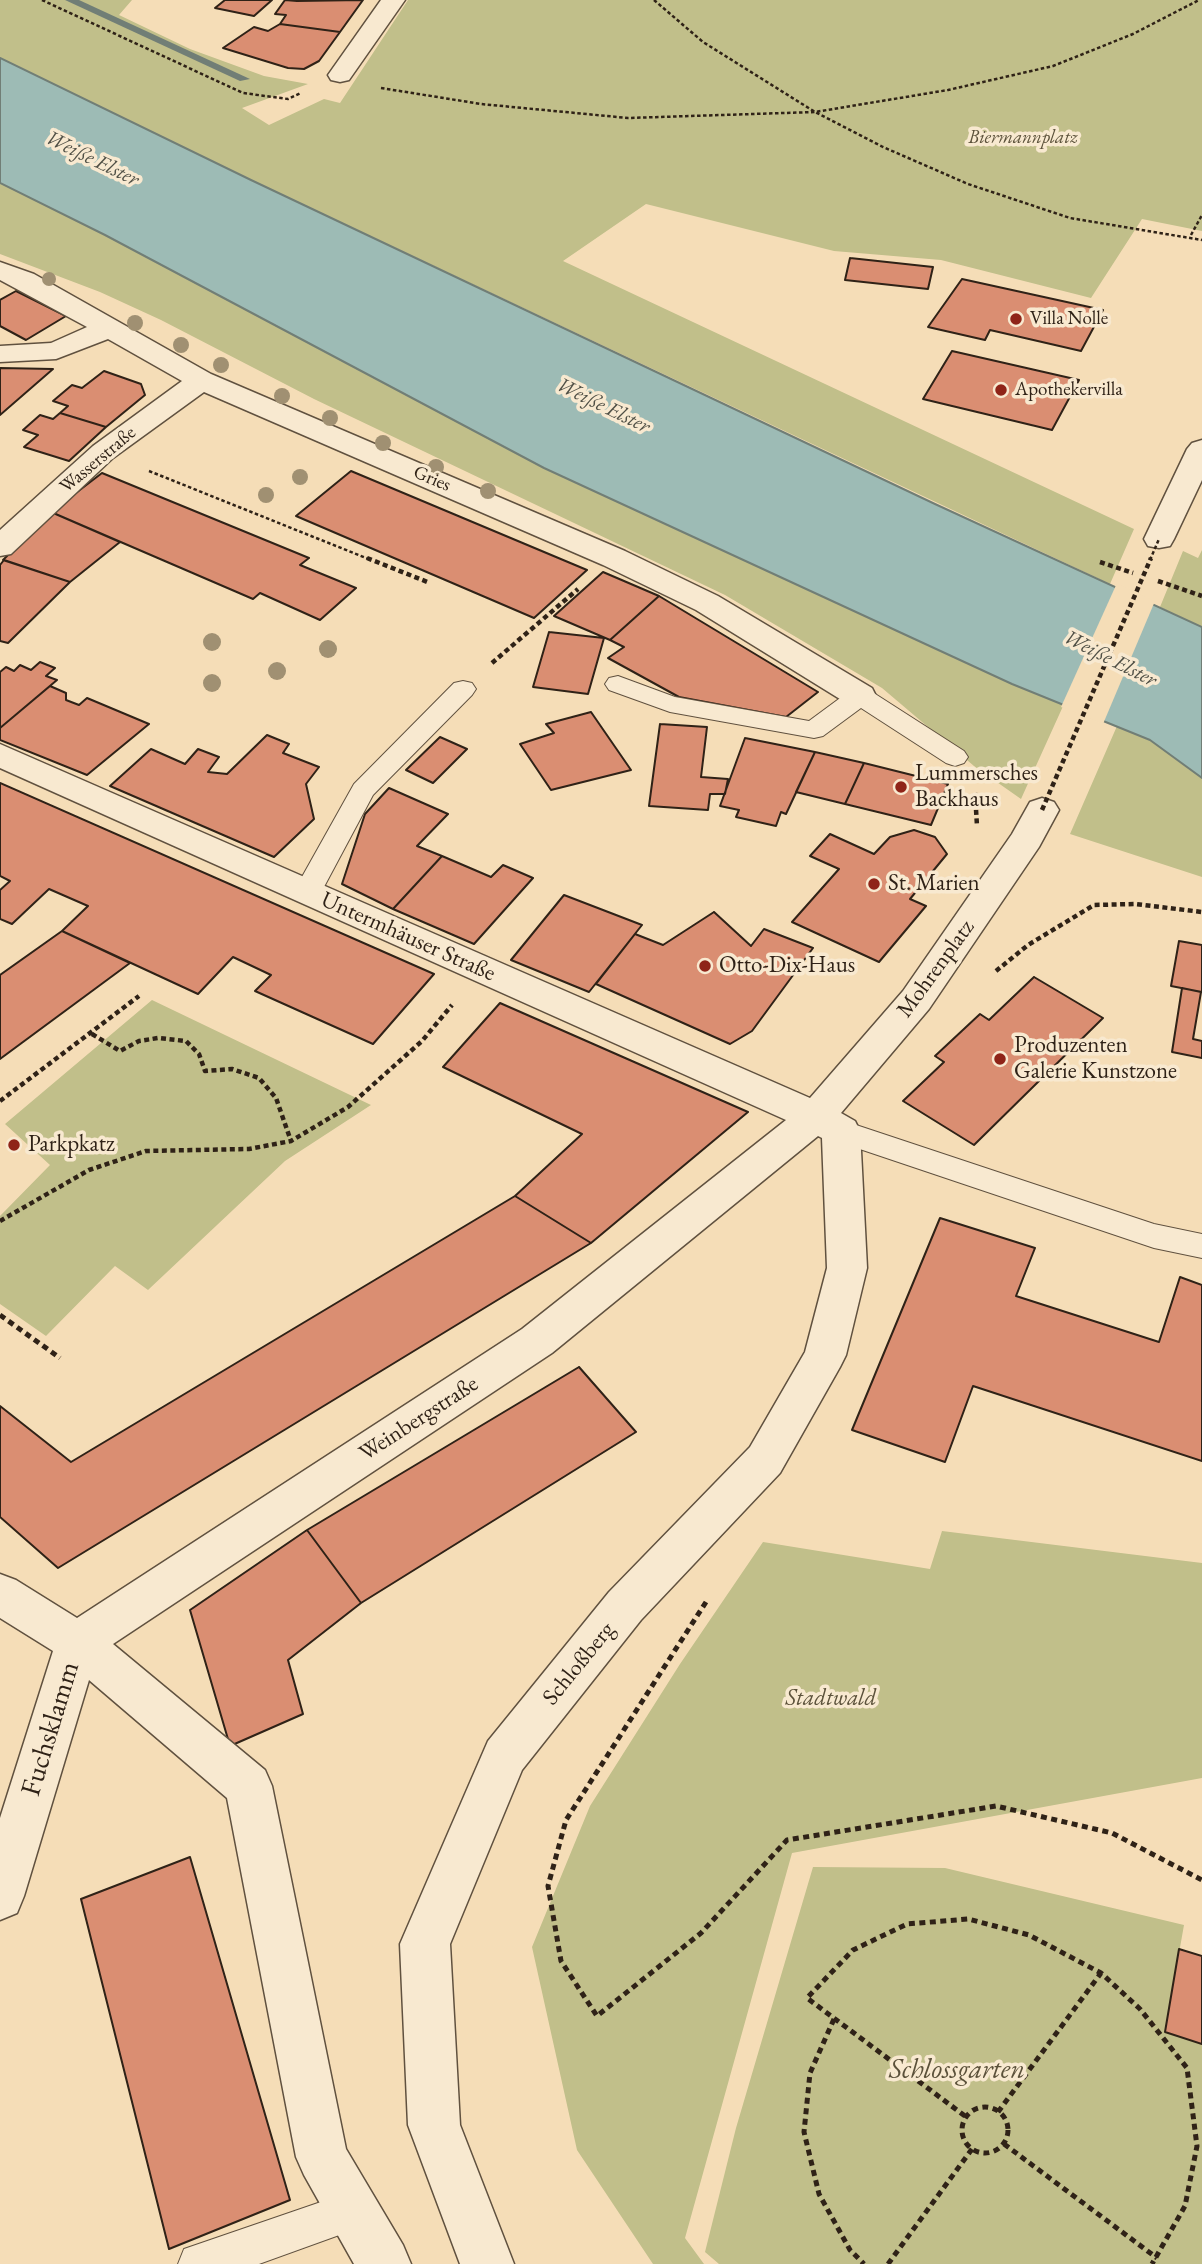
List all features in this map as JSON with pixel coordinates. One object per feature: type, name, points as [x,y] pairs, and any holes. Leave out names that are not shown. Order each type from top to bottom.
[{"type":"street","points":[[340,75],[393,0]]},
{"type":"street","name":"Gries","points":[[0,270],[24,279],[201,380],[614,558],[707,603],[860,696]]},
{"type":"street","points":[[0,354],[56,351],[108,328]]},
{"type":"street","name":"Wasserstraße","points":[[0,547],[103,452],[201,380]]},
{"type":"street","points":[[1158,539],[1201,452]]},
{"type":"street","name":"Untermhäuser Straße","points":[[0,755],[828,1124]]},
{"type":"street","name":"Mohrenplatz","points":[[828,1124],[946,958],[1027,839],[1042,810]]},
{"type":"street","name":"Weinbergstraße","points":[[78,1642],[537,1341],[828,1124]]},
{"type":"street","name":"Schloßberg","points":[[487,2264],[434,2125],[425,1944],[505,1756],[625,1606],[765,1460],[825,1355],[847,1268],[828,1124]]},
{"type":"street","points":[[0,1594],[78,1642],[248,1786],[322,2157],[384,2264]]},
{"type":"street","name":"Fuchsklamm","points":[[0,1896],[78,1642]]},
{"type":"lane","points":[[618,684],[670,704],[814,730],[860,696]]},
{"type":"lane","points":[[307,893],[363,790],[463,689]]},
{"type":"lane","name":"Gries","points":[[860,696],[955,757]]},
{"type":"lane","points":[[828,1124],[1154,1237],[1202,1246]]},
{"type":"lane","points":[[199,2264],[353,2211]]},
{"type":"path","points":[[41,0],[243,93],[288,99],[340,75],[396,92],[564,113],[628,118],[815,112],[948,90],[1053,66],[1133,34],[1199,0]]},
{"type":"path","points":[[654,0],[703,42],[815,112],[883,147],[968,184],[1032,207],[1070,218],[1202,240]]},
{"type":"path","points":[[1190,236],[1202,215]]},
{"type":"path","points":[[103,452],[429,583]]},
{"type":"path","points":[[1042,810],[1158,539]]},
{"type":"path","points":[[463,689],[614,558]]},
{"type":"path","points":[[946,958],[992,974],[1028,945],[1094,905],[1135,904],[1202,912]]},
{"type":"path","points":[[1,1217],[89,1170],[146,1151],[249,1149],[291,1141],[348,1107],[389,1071],[422,1041],[483,970]]},
{"type":"path","points":[[0,1101],[139,996]]},
{"type":"path","points":[[92,1034],[120,1051],[139,1041],[158,1038],[186,1041],[199,1054],[205,1071],[232,1069],[259,1078],[276,1098],[291,1141]]},
{"type":"path","points":[[0,1315],[60,1357]]},
{"type":"path","points":[[714,1590],[565,1820],[548,1886],[561,1961],[597,2016],[701,1933],[786,1840],[996,1806],[1112,1833],[1202,1880]]},
{"type":"path","points":[[965,2116],[807,1998],[853,1950],[908,1924],[968,1919],[1029,1934],[1101,1973],[1140,2009],[1187,2068],[1197,2146],[1185,2206],[1154,2261],[1004,2144]]},
{"type":"path","points":[[998,2112],[1101,1973]]},
{"type":"path","points":[[834,2019],[810,2073],[804,2132],[819,2194],[850,2250],[864,2264]]},
{"type":"path","points":[[984,2106],[998,2112],[1007,2126],[1008,2133],[1004,2144],[991,2154],[972,2149],[962,2133],[965,2116],[975,2108],[984,2106]]},
{"type":"path","points":[[888,2264],[972,2149]]},
{"type":"green space","name":"Biermannplatz","points":[[0,0],[132,0],[119,15],[190,49],[264,76],[308,84],[242,108],[269,125],[324,99],[340,103],[408,0],[1202,0],[1202,231],[1142,219],[1091,298],[941,260],[834,251],[646,204],[563,261],[1134,529],[1110,584],[251,180],[0,58]]},
{"type":"green space","points":[[0,183],[105,235],[544,468],[1012,684],[1064,704],[1021,799],[974,766],[882,688],[725,595],[314,399],[161,320],[100,292],[0,254]]},
{"type":"green space","points":[[1202,550],[1202,627],[1160,607],[1183,551],[1198,558]]},
{"type":"green space","points":[[1117,726],[1150,740],[1202,778],[1202,877],[1070,834]]},
{"type":"green space","points":[[152,1000],[371,1105],[285,1161],[148,1290],[115,1266],[46,1336],[0,1304],[0,1216],[50,1165],[5,1124]]},
{"type":"green space","name":"Stadtwald","points":[[942,1531],[1202,1563],[1202,1778],[792,1853],[685,2238],[704,2264],[653,2264],[577,2150],[532,1947],[590,1806],[680,1664],[763,1542],[930,1569]]},
{"type":"green space","name":"Schlossgarten","points":[[813,1867],[945,1868],[1184,1925],[1165,2032],[1202,2044],[1202,2264],[719,2264],[705,2252],[736,2128]]},
{"type":"water","name":"Weiße Elster","points":[[0,58],[935,504],[1202,627],[1202,778],[1150,740],[1012,684],[544,468],[105,235],[0,183]]},
{"type":"pier","points":[[1117,583],[1155,601],[1103,724],[1061,707]]},
{"type":"building","points":[[225,0],[272,0],[254,16],[215,8]]},
{"type":"building","points":[[285,0],[363,0],[340,32],[280,24],[286,15],[275,14]]},
{"type":"building","points":[[280,24],[340,32],[319,61],[304,69],[288,68],[223,48],[254,27],[268,31]]},
{"type":"building","points":[[850,258],[933,267],[928,289],[845,280]]},
{"type":"building","name":"Villa Nolle","points":[[962,279],[1103,310],[1081,351],[990,330],[985,340],[928,327]]},
{"type":"building","points":[[16,291],[66,316],[26,340],[0,326],[0,300]]},
{"type":"building","name":"Apothekervilla","points":[[952,351],[1079,380],[1052,430],[923,399]]},
{"type":"building","points":[[0,368],[53,369],[0,415]]},
{"type":"building","points":[[104,371],[141,384],[145,395],[106,427],[60,413],[68,406],[53,401],[72,385],[82,388]]},
{"type":"building","points":[[60,413],[106,427],[69,461],[24,447],[38,435],[23,430],[40,415],[53,419]]},
{"type":"building","points":[[351,471],[587,570],[534,618],[296,516]]},
{"type":"building","points":[[102,473],[309,558],[300,565],[356,588],[320,620],[260,593],[253,599],[51,512]]},
{"type":"building","points":[[51,512],[120,542],[70,582],[3,560]]},
{"type":"building","points":[[4,560],[70,582],[8,643],[0,641],[0,565]]},
{"type":"building","points":[[603,572],[659,596],[610,640],[554,616]]},
{"type":"building","points":[[659,596],[818,692],[786,717],[679,697],[608,658],[624,647],[610,640]]},
{"type":"building","points":[[549,632],[604,638],[588,694],[533,687]]},
{"type":"building","points":[[40,662],[55,668],[46,676],[57,680],[0,728],[0,672],[6,667],[14,671],[20,665],[31,670]]},
{"type":"building","points":[[50,686],[66,693],[66,700],[79,705],[87,698],[149,724],[87,775],[0,740],[0,728]]},
{"type":"building","points":[[591,712],[631,770],[551,790],[520,744],[554,733],[546,724]]},
{"type":"building","points":[[660,724],[707,727],[701,777],[728,779],[725,794],[710,794],[708,810],[649,806]]},
{"type":"building","points":[[267,735],[289,744],[283,753],[319,767],[306,784],[314,819],[274,857],[110,786],[151,749],[185,764],[198,749],[219,757],[208,772],[227,774]]},
{"type":"building","points":[[440,737],[467,749],[433,783],[406,770]]},
{"type":"building","points":[[745,738],[815,752],[786,814],[781,812],[776,826],[736,817],[739,810],[720,806]]},
{"type":"building","points":[[815,752],[864,763],[845,804],[796,792]]},
{"type":"building","points":[[864,763],[948,784],[931,825],[845,804]]},
{"type":"building","points":[[0,783],[434,974],[373,1044],[255,991],[271,975],[233,957],[198,994],[62,931],[88,906],[49,889],[12,924],[0,919],[0,890],[10,881],[0,876]]},
{"type":"building","points":[[389,788],[448,814],[417,846],[442,856],[393,909],[342,884],[365,814]]},
{"type":"building","name":"St. Marien","points":[[914,830],[935,837],[947,854],[910,899],[926,906],[879,962],[792,922],[839,869],[810,856],[830,834],[874,854],[890,837]]},
{"type":"building","points":[[442,856],[491,877],[503,865],[533,878],[474,944],[393,909]]},
{"type":"building","points":[[564,895],[642,925],[589,992],[511,960]]},
{"type":"building","name":"Otto-Dix-Haus","points":[[714,912],[751,946],[764,929],[813,948],[752,1031],[730,1044],[596,984],[635,934],[663,945]]},
{"type":"building","points":[[62,931],[130,963],[0,1059],[0,975]]},
{"type":"building","points":[[1179,941],[1202,945],[1202,992],[1171,986]]},
{"type":"building","name":"Produzenten Galerie Kunstzone","points":[[1034,977],[1103,1018],[974,1145],[903,1101],[944,1062],[935,1056],[980,1014],[989,1020]]},
{"type":"building","points":[[1182,988],[1201,992],[1193,1039],[1202,1041],[1202,1058],[1172,1052]]},
{"type":"building","points":[[500,1003],[748,1112],[591,1243],[515,1196],[582,1134],[443,1067]]},
{"type":"building","points":[[515,1196],[591,1243],[58,1568],[0,1517],[0,1406],[71,1462]]},
{"type":"building","points":[[940,1218],[1035,1248],[1016,1296],[1159,1342],[1180,1277],[1202,1285],[1202,1461],[973,1386],[945,1462],[852,1430]]},
{"type":"building","points":[[579,1367],[636,1432],[361,1603],[307,1530]]},
{"type":"building","points":[[307,1530],[361,1603],[288,1660],[303,1714],[230,1746],[190,1610]]},
{"type":"building","points":[[190,1857],[290,2200],[169,2249],[81,1899]]},
{"type":"building","points":[[1179,1949],[1202,1956],[1202,2044],[1165,2032]]},
{"type":"waterway","points":[[70,0],[244,79]]},
{"type":"place","name":"Villa Nolle","points":[[1016,319]]},
{"type":"place","name":"Apothekervilla","points":[[1001,390]]},
{"type":"place","name":"Lummersches Backhaus","points":[[901,787]]},
{"type":"place","name":"St. Marien","points":[[874,884]]},
{"type":"place","name":"Otto-Dix-Haus","points":[[705,966]]},
{"type":"place","name":"Produzenten Galerie Kunstzone","points":[[1000,1059]]},
{"type":"place","name":"Parkpkatz","points":[[14,1145]]}]
